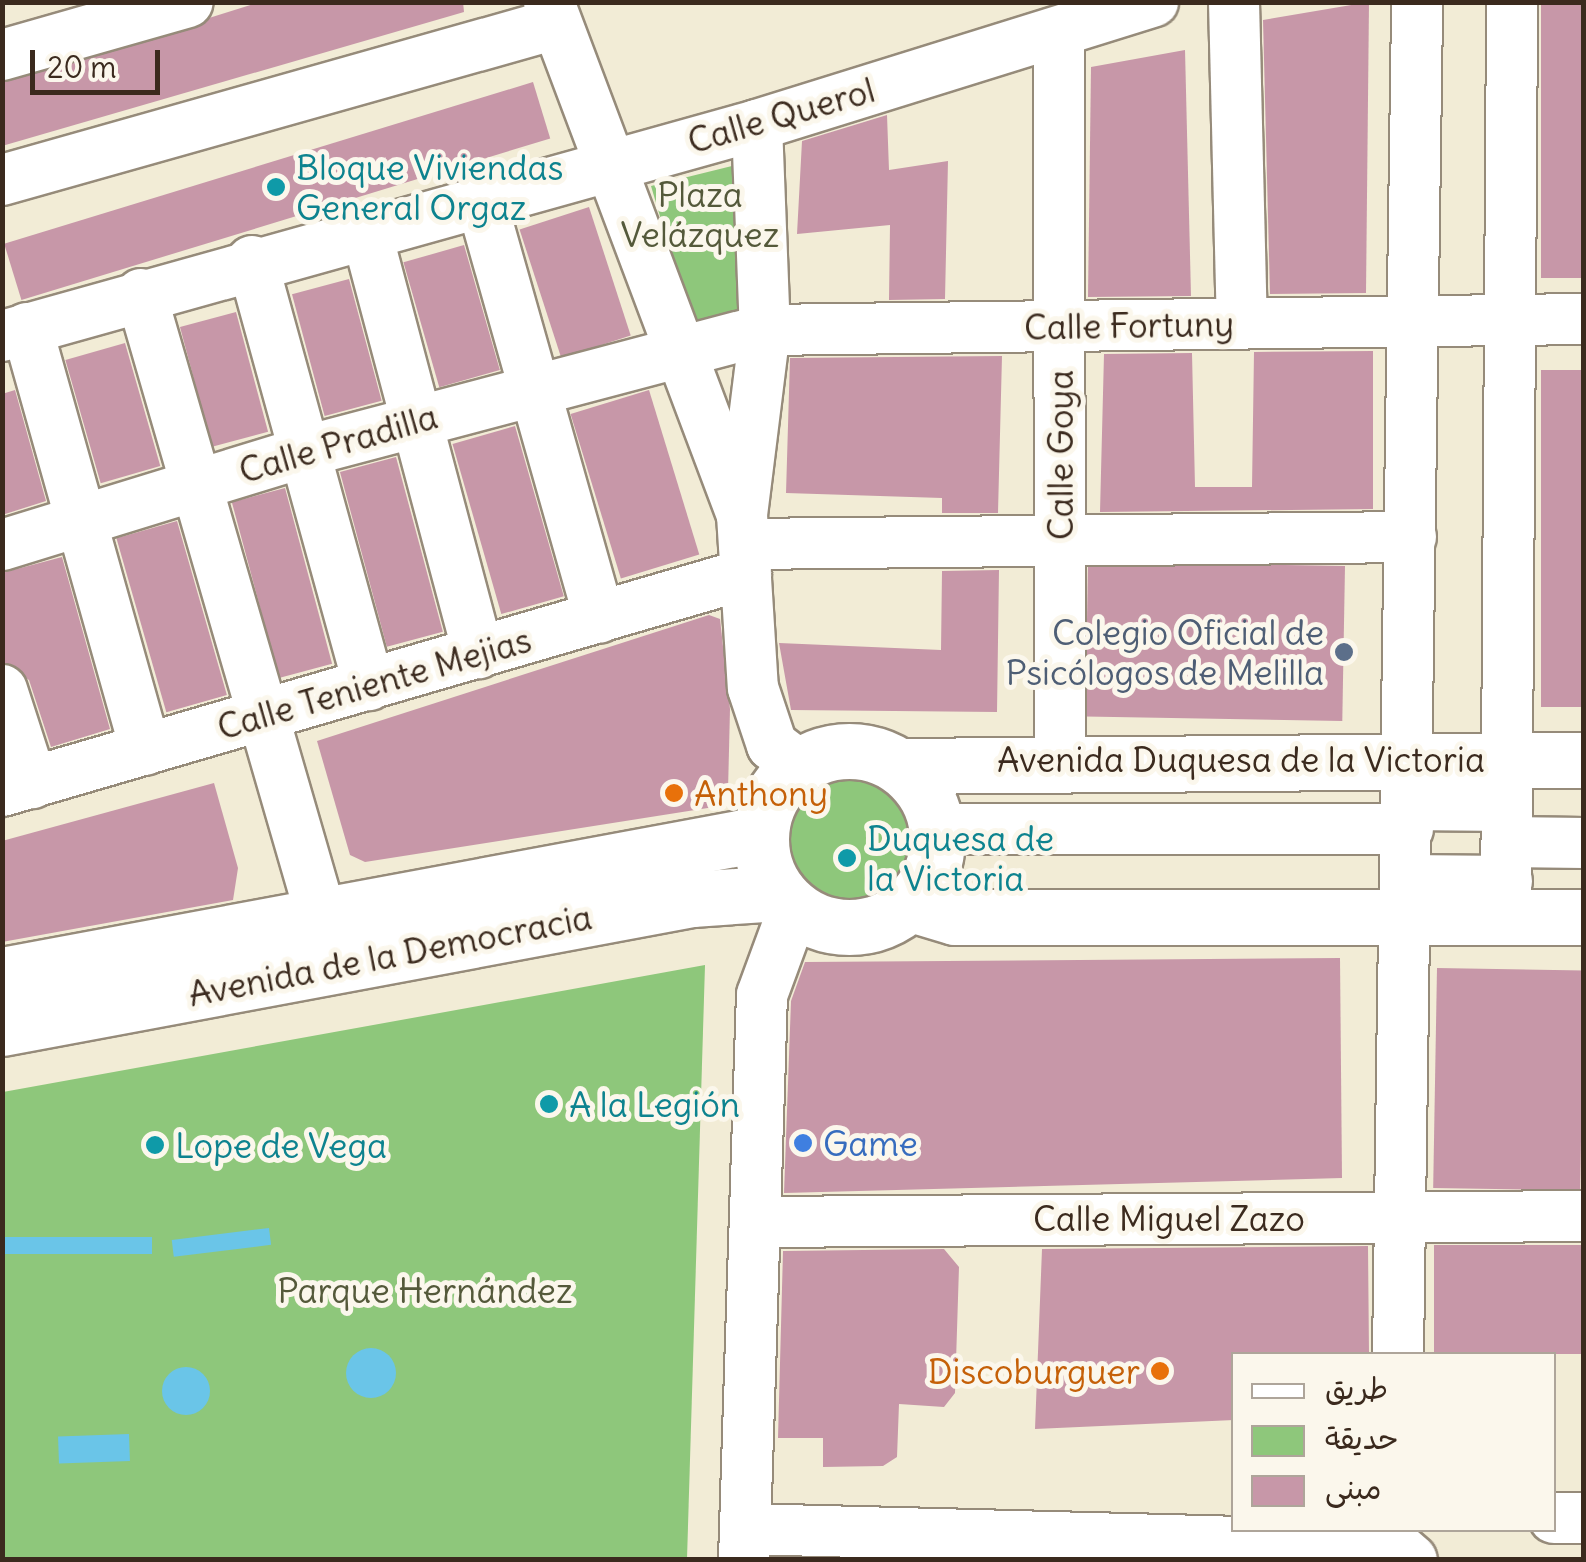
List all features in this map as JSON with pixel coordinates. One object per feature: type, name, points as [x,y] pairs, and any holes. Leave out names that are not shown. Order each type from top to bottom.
[{"type":"main road","points":[[851,750],[899,766],[931,804],[938,828],[932,869],[911,904],[866,926],[816,921],[787,901],[760,834],[766,806],[800,765],[851,750]]},
{"type":"main road","name":"Avenida Duquesa de la Victoria","points":[[899,766],[1060,759],[1408,798],[1507,841],[1584,918]]},
{"type":"main road","name":"Avenida Duquesa de la Victoria","points":[[911,904],[955,918],[1407,898],[1507,841],[1584,760]]},
{"type":"main road","name":"Avenida de la Democracia","points":[[2,975],[760,834]]},
{"type":"main road","name":"Avenida de la Democracia","points":[[2,1028],[692,899],[787,901]]},
{"type":"street","points":[[2,55],[188,2]]},
{"type":"street","name":"Calle Querol","points":[[15,332],[610,160],[757,126],[1153,2]]},
{"type":"street","points":[[1234,2],[1242,323]]},
{"type":"street","points":[[1398,1352],[1417,2]]},
{"type":"street","points":[[1512,2],[1507,841],[1584,844]]},
{"type":"street","points":[[2,180],[552,13],[740,516]]},
{"type":"street","name":"Calle Goya","points":[[1060,32],[1060,759]]},
{"type":"street","points":[[757,126],[765,330],[740,516],[760,724],[800,765]]},
{"type":"street","points":[[481,200],[540,388],[599,618]]},
{"type":"street","points":[[366,231],[422,420],[478,653]]},
{"type":"street","points":[[252,261],[310,450],[368,685]]},
{"type":"street","points":[[140,294],[320,916]]},
{"type":"street","name":"Calle Fortuny","points":[[676,350],[765,330],[1584,319]]},
{"type":"street","points":[[15,332],[83,516],[146,750]]},
{"type":"street","name":"Calle Pradilla","points":[[2,545],[83,516],[310,450],[676,350]]},
{"type":"street","name":"Calle Teniente Mejias","points":[[17,787],[599,618],[740,516],[1060,541],[1411,537]]},
{"type":"street","points":[[2,690],[17,787]]},
{"type":"street","points":[[938,828],[1408,798]]},
{"type":"street","points":[[787,901],[762,995],[745,1544],[1402,1545]]},
{"type":"street","name":"Calle Miguel Zazo","points":[[755,1222],[1584,1216]]},
{"type":"street","points":[[1556,1518],[1584,1518]]},
{"type":"green space","name":"Plaza Velázquez","points":[[736,165],[744,328],[694,330],[651,186]]},
{"type":"green space","points":[[848,777],[872,782],[893,796],[907,817],[912,841],[907,865],[893,886],[872,900],[848,905],[824,900],[803,886],[789,865],[784,841],[789,817],[803,796],[824,782]]},
{"type":"green space","name":"Parque Hernández","points":[[705,965],[687,1559],[3,1560],[3,1092]]},
{"type":"water","points":[[269,1228],[271,1245],[174,1257],[172,1240]]},
{"type":"water","points":[[3,1237],[152,1237],[152,1254],[3,1254]]},
{"type":"water","points":[[371,1348],[389,1355],[396,1373],[389,1391],[371,1398],[353,1391],[346,1373],[353,1355]]},
{"type":"water","points":[[186,1367],[203,1374],[210,1391],[203,1408],[186,1415],[169,1408],[162,1391],[169,1374]]},
{"type":"water","points":[[129,1434],[130,1461],[59,1463],[58,1436]]},
{"type":"building","name":"Bloque Viviendas General Orgaz","points":[[260,2],[463,2],[464,12],[2,146],[2,83]]},
{"type":"building","points":[[1369,2],[1366,293],[1270,294],[1263,20]]},
{"type":"building","points":[[1541,2],[1584,2],[1584,278],[1541,278]]},
{"type":"building","points":[[1185,50],[1191,296],[1088,297],[1091,67]]},
{"type":"building","name":"Bloque Viviendas General Orgaz","points":[[533,82],[550,138],[21,300],[4,244]]},
{"type":"building","points":[[887,115],[889,170],[948,161],[945,299],[889,300],[890,225],[797,234],[802,141]]},
{"type":"building","points":[[589,207],[631,335],[561,358],[520,230]]},
{"type":"building","points":[[464,245],[500,370],[439,387],[403,262]]},
{"type":"building","points":[[349,279],[382,401],[325,416],[292,294]]},
{"type":"building","points":[[236,312],[268,432],[212,447],[180,327]]},
{"type":"building","points":[[125,343],[160,466],[101,483],[65,360]]},
{"type":"building","points":[[1373,351],[1373,509],[1100,512],[1104,354],[1192,353],[1195,487],[1252,487],[1254,352]]},
{"type":"building","points":[[1002,356],[998,513],[942,513],[942,498],[786,493],[790,358]]},
{"type":"building","points":[[1541,370],[1584,370],[1584,707],[1541,707]]},
{"type":"building","points":[[15,390],[46,501],[2,515],[2,394]]},
{"type":"building","points":[[649,390],[699,554],[621,578],[571,414]]},
{"type":"building","points":[[515,426],[564,596],[501,614],[453,444]]},
{"type":"building","points":[[396,457],[443,632],[387,647],[340,472]]},
{"type":"building","points":[[285,488],[332,664],[279,678],[232,502]]},
{"type":"building","points":[[177,521],[227,695],[166,712],[116,538]]},
{"type":"building","points":[[62,557],[110,729],[51,747],[29,680],[2,662],[2,573]]},
{"type":"building","points":[[1088,562],[1345,566],[1342,721],[1085,716]]},
{"type":"building","points":[[999,570],[997,712],[791,710],[779,643],[941,650],[942,571]]},
{"type":"building","points":[[709,615],[720,619],[730,709],[728,791],[714,807],[365,862],[350,855],[317,741]]},
{"type":"building","points":[[214,783],[238,868],[233,900],[2,942],[2,841]]},
{"type":"building","points":[[1340,958],[1342,1178],[784,1193],[791,1001],[805,962]]},
{"type":"building","points":[[1437,968],[1584,971],[1580,1191],[1433,1188]]},
{"type":"building","points":[[1434,1245],[1584,1245],[1584,1354],[1434,1352]]},
{"type":"building","points":[[1368,1246],[1369,1352],[1231,1352],[1231,1420],[1035,1429],[1042,1249]]},
{"type":"building","points":[[944,1249],[959,1267],[955,1393],[944,1407],[899,1404],[897,1457],[883,1466],[823,1467],[823,1438],[778,1438],[783,1251]]},
{"type":"place","name":"Bloque Viviendas General Orgaz","points":[[276,187]]},
{"type":"place","name":"Colegio Oficial de Psicólogos de Melilla","points":[[1344,652]]},
{"type":"place","name":"Anthony","points":[[674,793]]},
{"type":"place","name":"Duquesa de la Victoria","points":[[847,858]]},
{"type":"place","name":"A la Legión","points":[[549,1104]]},
{"type":"place","name":"Game","points":[[803,1143]]},
{"type":"place","name":"Lope de Vega","points":[[155,1145]]},
{"type":"place","name":"Discoburguer","points":[[1160,1371]]}]
